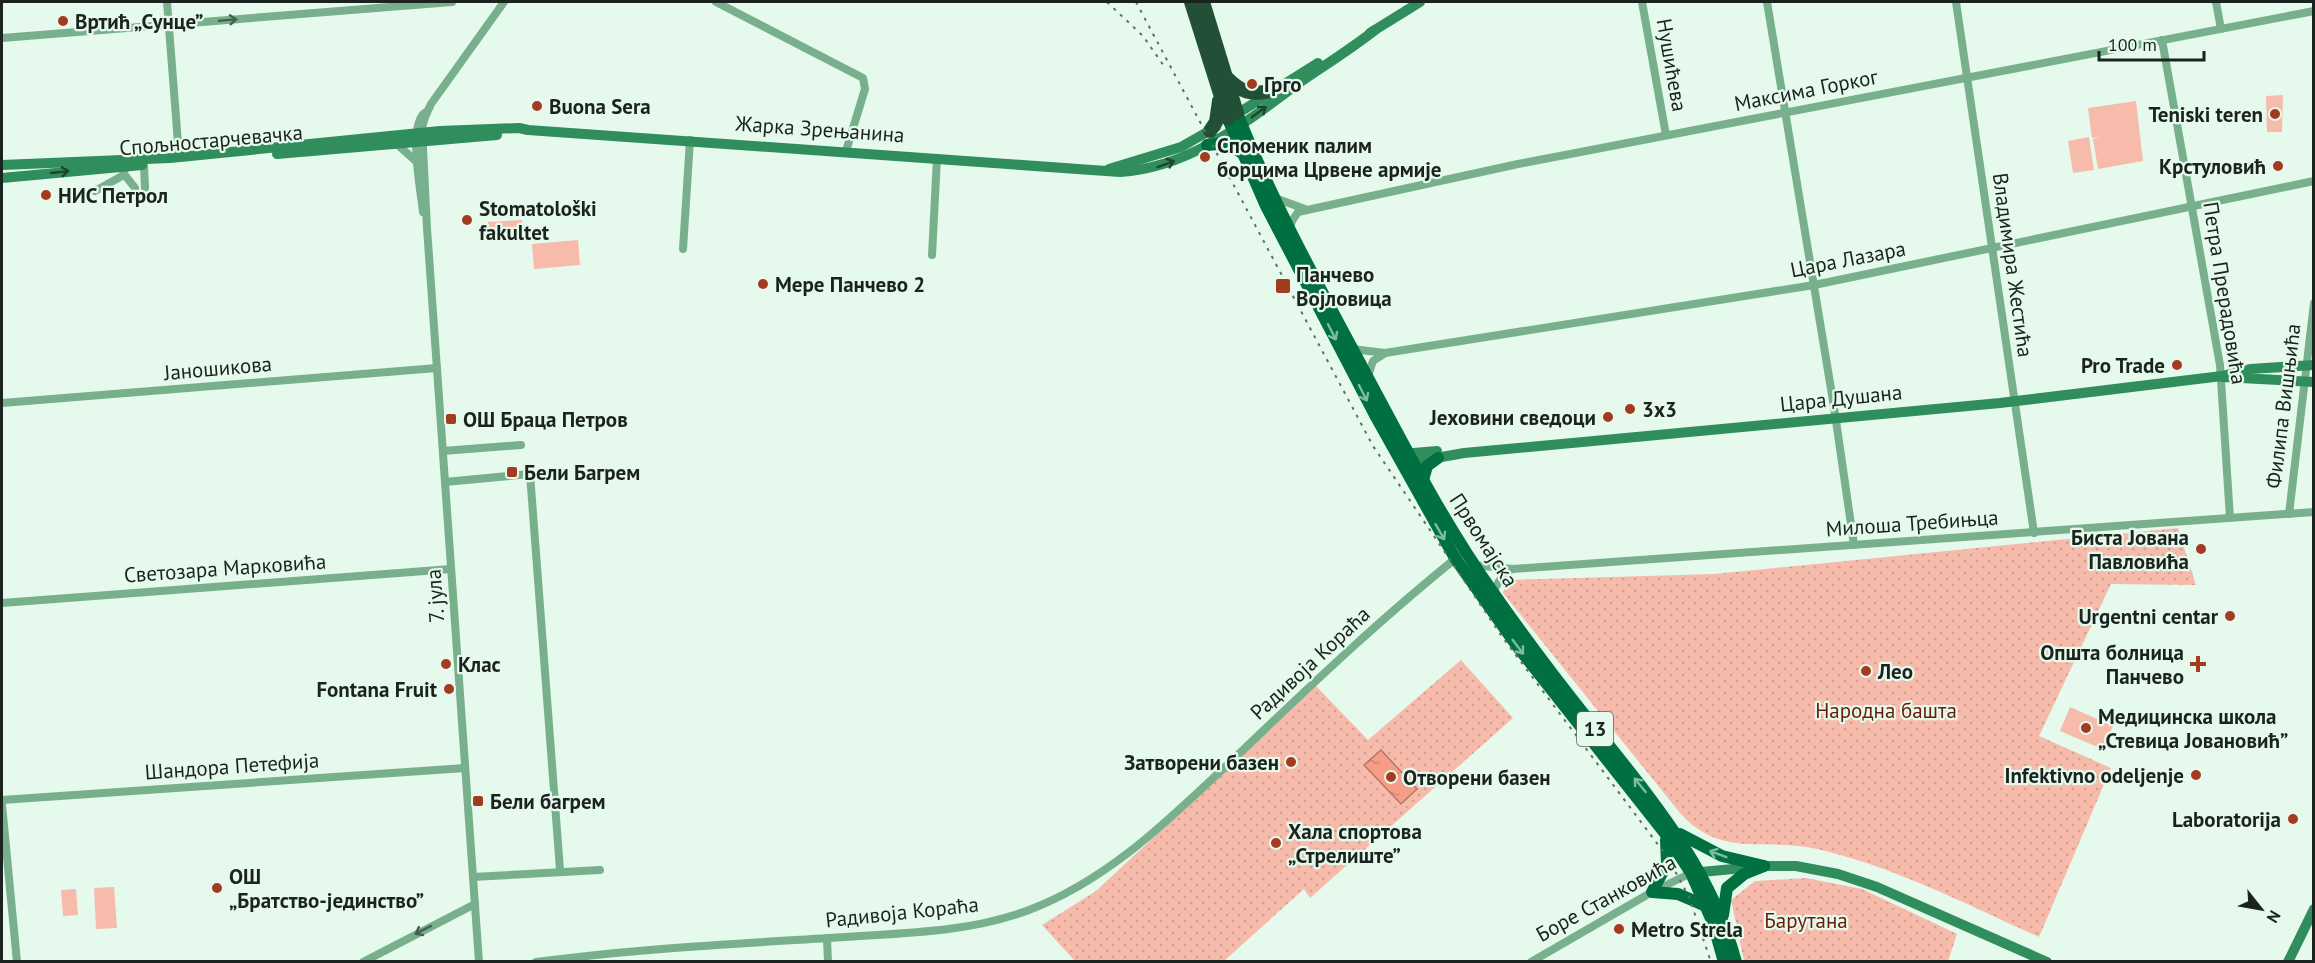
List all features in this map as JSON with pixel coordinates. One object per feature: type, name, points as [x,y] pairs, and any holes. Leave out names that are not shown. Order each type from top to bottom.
[{"type":"highway","name":"13","points":[[1191,2],[1219,96],[1235,122]]},
{"type":"highway","name":"13","points":[[1203,2],[1225,76],[1235,122]]},
{"type":"highway","points":[[1225,76],[1244,93],[1271,91]]},
{"type":"highway","points":[[1209,138],[1218,116],[1219,96]]},
{"type":"main road","name":"Првомајска","points":[[1235,122],[1243,154],[1272,216],[1460,555],[1517,646],[1670,832]]},
{"type":"main road","name":"Првомајска","points":[[1235,122],[1368,377],[1405,458],[1423,480],[1460,555],[1474,565],[1670,832],[1723,916],[1736,962]]},
{"type":"main road","points":[[1209,138],[1228,143],[1243,154]]},
{"type":"main road","points":[[1423,480],[1427,466],[1438,458]]},
{"type":"main road","points":[[1706,906],[1678,894],[1652,892],[1668,858],[1670,832],[1722,856],[1764,866]]},
{"type":"main road","points":[[1723,916],[1727,888],[1744,874],[1764,866]]},
{"type":"main road","name":"Првомајска","points":[[1696,872],[1724,962]]},
{"type":"street","points":[[167,2],[179,156]]},
{"type":"street","points":[[2,38],[452,2]]},
{"type":"street","points":[[420,138],[418,118],[426,114],[502,4],[492,2]]},
{"type":"street","points":[[716,2],[863,78],[865,90],[846,151]]},
{"type":"street","name":"Жарка Зрењанина","points":[[420,138],[528,130],[1108,169],[1209,138],[1420,2]]},
{"type":"street","name":"Нушићева","points":[[1642,2],[1666,135]]},
{"type":"street","points":[[1767,2],[1836,418],[1854,545]]},
{"type":"street","name":"Владимира Жестића","points":[[1956,2],[2034,533]]},
{"type":"street","points":[[2216,2],[2220,29]]},
{"type":"street","name":"Максима Горког","points":[[1307,209],[1666,135],[2313,11]]},
{"type":"street","name":"Жарка Зрењанина","points":[[1235,122],[1271,91],[1375,30]]},
{"type":"street","name":"Петра Прерадовића","points":[[2162,40],[2222,376],[2230,518]]},
{"type":"street","points":[[426,114],[437,131]]},
{"type":"street","name":"Жарка Зрењанина","points":[[420,138],[437,131],[519,128],[528,130]]},
{"type":"street","name":"Спољностарчевачка","points":[[2,165],[179,156],[420,138]]},
{"type":"street","name":"Спољностарчевачка","points":[[2,178],[125,170],[144,165],[398,145],[420,138]]},
{"type":"street","name":"7. јула","points":[[420,138],[418,163],[427,228]]},
{"type":"street","name":"7. јула","points":[[420,138],[479,962]]},
{"type":"street","points":[[683,249],[690,140]]},
{"type":"street","points":[[398,145],[418,163]]},
{"type":"street","points":[[932,255],[937,158]]},
{"type":"street","points":[[144,165],[145,188]]},
{"type":"street","points":[[95,191],[125,170],[135,188]]},
{"type":"street","name":"Цара Лазара","points":[[1352,349],[1385,353],[1814,285],[2313,181]]},
{"type":"street","points":[[1275,198],[1307,209]]},
{"type":"street","points":[[1290,228],[1295,216],[1307,209]]},
{"type":"street","name":"Филипа Вишњића","points":[[2289,514],[2309,381],[2313,303]]},
{"type":"street","points":[[1368,377],[1373,361],[1385,353]]},
{"type":"street","name":"Цара Душана","points":[[1405,458],[1438,458],[1464,453],[2015,401],[2222,376],[2250,369],[2310,365]]},
{"type":"street","name":"Јаношикова","points":[[2,404],[437,368]]},
{"type":"street","name":"Цара Душана","points":[[2222,376],[2309,381]]},
{"type":"street","points":[[443,451],[521,445]]},
{"type":"street","name":"Цара Душана","points":[[1405,458],[1450,450],[1464,453]]},
{"type":"street","points":[[445,482],[530,474],[560,870]]},
{"type":"street","name":"Милоша Требињца","points":[[1474,565],[1513,569],[2313,512]]},
{"type":"street","name":"Радивоја Кораћа","points":[[536,962],[935,930],[984,922],[1030,910],[1093,878],[1128,853],[1194,797],[1370,633],[1460,555]]},
{"type":"street","name":"Светозара Марковића","points":[[2,603],[451,569]]},
{"type":"street","points":[[1493,592],[1502,576],[1513,569]]},
{"type":"street","name":"Шандора Петефија","points":[[2,802],[465,768]]},
{"type":"street","points":[[2,802],[17,962]]},
{"type":"street","points":[[1696,872],[1764,866],[1808,868],[1858,880],[2047,962]]},
{"type":"street","points":[[473,877],[560,870],[600,870]]},
{"type":"street","name":"Боре Станковића","points":[[1532,961],[1652,892],[1696,872]]},
{"type":"street","points":[[363,962],[475,903]]},
{"type":"street","points":[[2288,962],[2313,909]]},
{"type":"street","points":[[827,938],[828,962]]},
{"type":"green space","name":"Teniski teren","points":[[2283,95],[2282,132],[2267,132],[2266,96]]},
{"type":"green space","points":[[2136,101],[2143,161],[2098,169],[2093,139],[2099,137],[2092,138],[2088,108]]},
{"type":"green space","points":[[2089,137],[2094,170],[2073,173],[2068,141]]},
{"type":"green space","points":[[522,220],[523,239],[489,240],[488,222]]},
{"type":"green space","points":[[578,240],[580,265],[534,269],[532,244]]},
{"type":"green space","name":"Народна башта","points":[[2178,528],[2196,585],[2111,584],[2039,736],[2111,768],[2039,937],[1928,886],[1871,864],[1794,845],[1742,844],[1726,841],[1710,836],[1695,827],[1680,813],[1503,593],[1508,580],[1714,574]]},
{"type":"green space","points":[[1461,660],[1513,718],[1310,898],[1304,889],[1224,961],[1075,961],[1042,925],[1096,891],[1316,686],[1368,740]]},
{"type":"green space","name":"Медицинска школа „Стевица Јовановић”","points":[[2070,707],[2113,726],[2102,749],[2060,731]]},
{"type":"green space","name":"Барутана","points":[[1806,878],[1862,889],[1957,934],[1948,961],[1744,961],[1731,900],[1755,881]]},
{"type":"green space","points":[[114,887],[117,928],[96,929],[94,888]]},
{"type":"green space","points":[[76,889],[78,915],[63,916],[61,890]]},
{"type":"water","name":"Отворени базен","points":[[1381,750],[1417,789],[1401,804],[1364,765]]},
{"type":"railway","points":[[1107,2],[1143,36],[1166,69]]},
{"type":"railway","points":[[1136,2],[1373,446],[1503,638],[1668,858],[1689,897],[1711,962]]},
{"type":"place","name":"Вртић „Сунце”","points":[[63,21]]},
{"type":"place","name":"Грго","points":[[1252,84]]},
{"type":"place","name":"Buona Sera","points":[[537,106]]},
{"type":"place","name":"Teniski teren","points":[[2275,114]]},
{"type":"place","name":"Споменик палим борцима Црвене армије","points":[[1205,157]]},
{"type":"place","name":"Крстуловић","points":[[2278,166]]},
{"type":"place","name":"НИС Петрол","points":[[46,195]]},
{"type":"place","name":"Stomatološki fakultet","points":[[467,220]]},
{"type":"place","name":"Мере Панчево 2","points":[[763,284]]},
{"type":"place","name":"Панчево Војловица","points":[[1283,286]]},
{"type":"place","name":"Pro Trade","points":[[2177,365]]},
{"type":"place","name":"3x3","points":[[1630,409]]},
{"type":"place","name":"Јеховини сведоци","points":[[1608,417]]},
{"type":"place","name":"ОШ Браца Петров","points":[[451,419]]},
{"type":"place","name":"Бели Багрем","points":[[512,472]]},
{"type":"place","name":"Биста Јована Павловића","points":[[2201,549]]},
{"type":"place","name":"Urgentni centar","points":[[2230,616]]},
{"type":"place","name":"Клас","points":[[446,664]]},
{"type":"place","name":"Општа болница Панчево","points":[[2198,664]]},
{"type":"place","name":"Лео","points":[[1866,671]]},
{"type":"place","name":"Fontana Fruit","points":[[449,689]]},
{"type":"place","name":"Медицинска школа „Стевица Јовановић”","points":[[2086,728]]},
{"type":"place","name":"Затворени базен","points":[[1291,762]]},
{"type":"place","name":"Infektivno odeljenje","points":[[2196,775]]},
{"type":"place","name":"Отворени базен","points":[[1391,777]]},
{"type":"place","name":"Бели багрем","points":[[478,801]]},
{"type":"place","name":"Laboratorija","points":[[2293,819]]},
{"type":"place","name":"Хала спортова „Стрелиште”","points":[[1276,843]]},
{"type":"place","name":"ОШ „Братство-јединство”","points":[[217,888]]},
{"type":"place","name":"Metro Strela","points":[[1619,929]]}]
